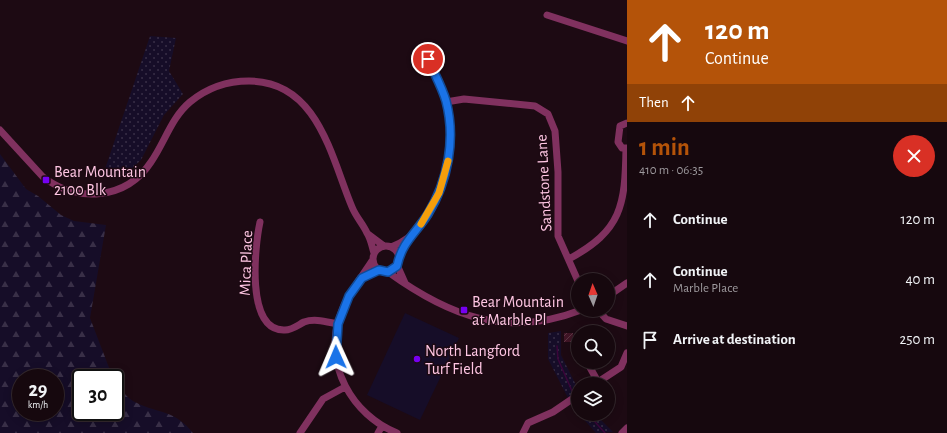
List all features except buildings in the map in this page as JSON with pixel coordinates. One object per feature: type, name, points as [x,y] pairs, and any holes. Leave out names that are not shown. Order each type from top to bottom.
[{"type":"street","points":[[547,14],[627,41]]},
{"type":"street","points":[[405,283],[397,266],[399,255],[408,238],[429,212],[446,174],[450,142],[446,102],[428,59]]},
{"type":"street","points":[[0,130],[50,183],[79,194],[101,194],[125,186],[144,171],[152,162],[176,116],[198,96],[218,86],[241,81],[262,83],[275,86],[299,100],[318,123],[355,213],[368,234],[374,253],[372,261],[349,296],[338,324],[336,357],[345,387],[361,409],[382,426],[397,433]]},
{"type":"street","name":"Sandstone Lane","points":[[446,102],[464,99],[535,106],[548,114],[555,130],[558,172],[557,232],[574,273]]},
{"type":"street","points":[[568,259],[590,247],[599,240],[618,212],[624,192],[626,148],[622,148],[618,142],[619,129],[622,124],[627,124]]},
{"type":"street","name":"Mica Place","points":[[260,222],[256,240],[256,295],[259,309],[266,321],[278,329],[285,330],[314,320],[338,324]]},
{"type":"street","points":[[368,234],[399,255]]},
{"type":"street","points":[[374,253],[408,238]]},
{"type":"street","points":[[372,261],[379,270]]},
{"type":"street","points":[[388,272],[397,266]]},
{"type":"street","points":[[362,278],[379,270],[388,272],[426,297],[447,308],[470,317],[495,322],[538,322],[571,313]]},
{"type":"street","points":[[615,291],[627,283]]},
{"type":"street","points":[[604,317],[606,319],[627,326]]},
{"type":"street","points":[[605,377],[621,366],[627,353]]},
{"type":"street","points":[[300,433],[323,399],[345,387]]},
{"type":"street","points":[[523,433],[528,423],[550,413],[571,400]]},
{"type":"street","points":[[378,433],[382,426]]},
{"type":"street","points":[[622,433],[627,428]]},
{"type":"green space","points":[[150,36],[176,38],[169,71],[183,94],[164,115],[141,160],[125,175],[105,169]]},
{"type":"green space","points":[[0,154],[26,189],[38,196],[61,215],[74,221],[106,225],[90,318],[110,369],[72,369],[72,421],[124,421],[124,394],[133,401],[145,407],[173,416],[180,420],[193,433],[0,433]]},
{"type":"green space","name":"North Langford Turf Field","points":[[405,313],[459,338],[420,420],[367,395]]},
{"type":"green space","points":[[561,331],[561,355],[572,377],[571,396],[568,398],[548,359],[548,333]]},
{"type":"green space","points":[[585,421],[602,421],[613,432],[596,433]]},
{"type":"waterway","points":[[557,346],[558,359],[571,389]]},
{"type":"waterway","points":[[594,421],[605,433]]},
{"type":"slow traffic","points":[[421,224],[439,193],[446,174],[448,161]]},
{"type":"place","name":"Bear Mountain 2100 Blk","points":[[46,180]]},
{"type":"place","name":"Bear Mountain at Marble Pl","points":[[464,310]]},
{"type":"place","name":"North Langford Turf Field","points":[[417,359]]},
{"type":"route","points":[[336,357],[335,348],[338,324],[349,296],[362,278],[379,270],[382,272],[388,272],[395,269],[399,255],[407,243],[408,238],[424,220],[439,193],[448,166],[450,127],[446,102],[428,59]]}]
